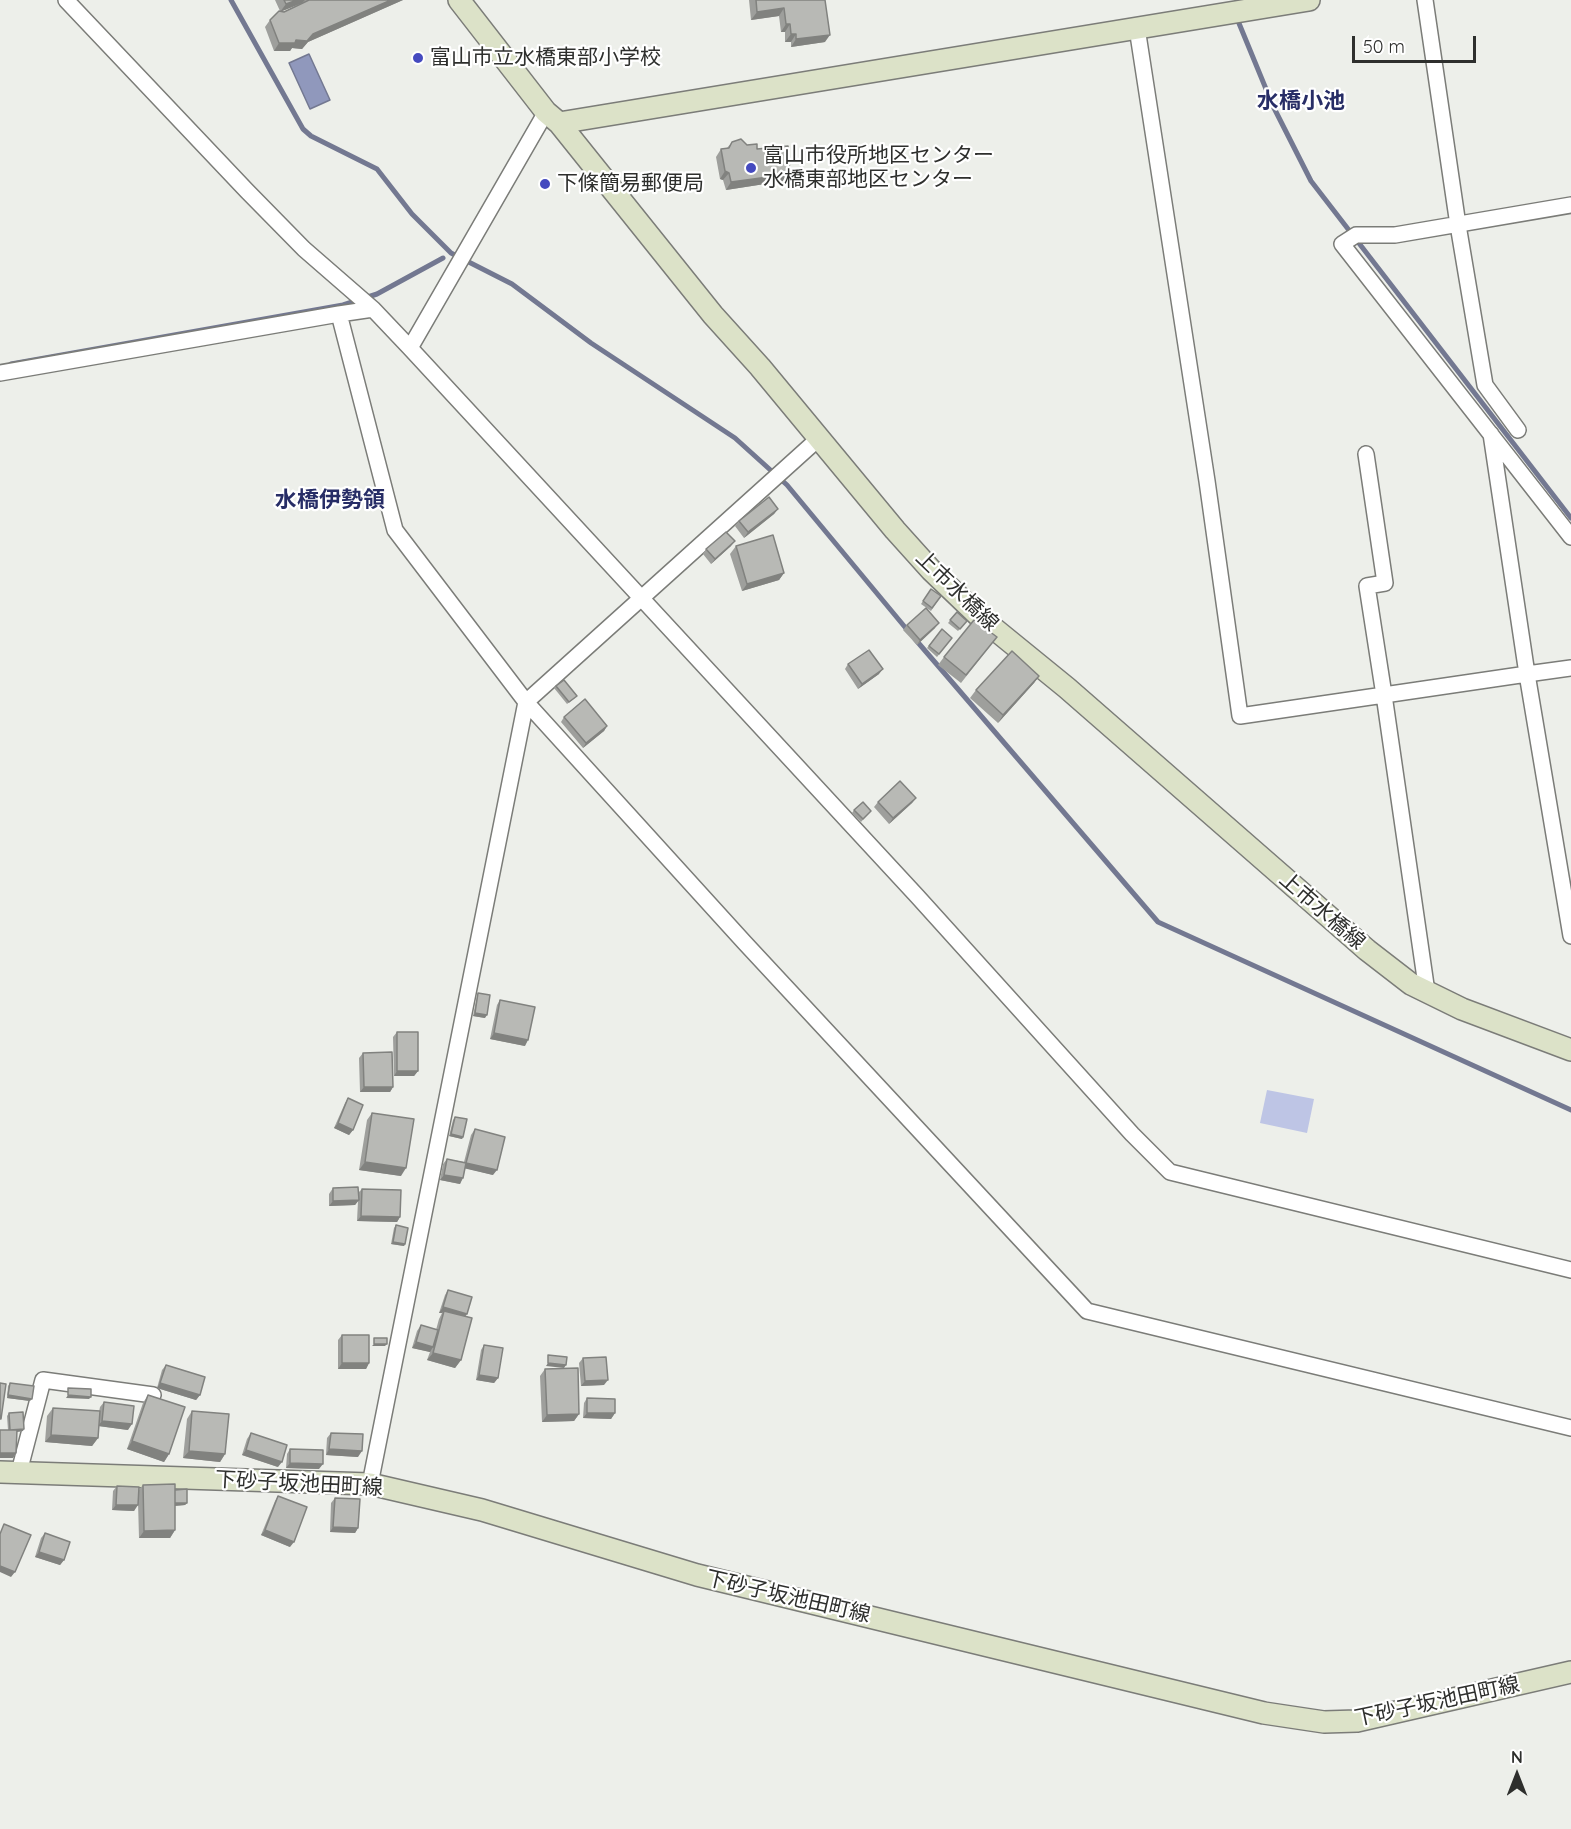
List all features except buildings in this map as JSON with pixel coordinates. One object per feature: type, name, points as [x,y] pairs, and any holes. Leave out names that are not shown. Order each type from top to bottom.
[{"type":"main road","name":"上市水橋線","points":[[459,0],[713,315],[760,367],[818,439],[931,570],[981,618],[1084,702],[1366,950],[1411,984],[1462,1010],[1571,1050]]},
{"type":"main road","points":[[553,118],[1309,0]]},
{"type":"main road","name":"下砂子坂池田町線","points":[[9,1472],[370,1484],[482,1510],[697,1575],[1264,1713],[1324,1722],[1357,1721],[1571,1672]]},
{"type":"street","points":[[66,0],[304,249],[373,309],[410,348],[916,896],[1132,1134],[1170,1172],[1571,1270]]},
{"type":"street","points":[[1425,0],[1458,225],[1485,385],[1518,430]]},
{"type":"street","points":[[1137,28],[1207,481],[1240,716],[1571,668]]},
{"type":"street","points":[[410,348],[553,118]]},
{"type":"street","points":[[1571,205],[1395,235],[1356,235],[1342,244],[1571,537]]},
{"type":"street","points":[[0,373],[373,309]]},
{"type":"street","points":[[339,314],[395,530],[526,702],[752,951],[1087,1311],[1571,1428]]},
{"type":"street","points":[[1491,434],[1527,674],[1571,936]]},
{"type":"street","points":[[370,1484],[526,702],[818,439]]},
{"type":"street","points":[[1366,454],[1385,583],[1367,586],[1427,992]]},
{"type":"street","points":[[9,1472],[44,1380],[153,1395]]},
{"type":"shaded area","points":[[309,54],[330,100],[310,109],[289,63]]},
{"type":"shaded area","points":[[1267,1090],[1314,1099],[1307,1133],[1260,1123]]},
{"type":"waterway","points":[[231,0],[303,129],[311,136],[377,169],[412,214],[451,253],[512,284],[591,343],[735,438],[787,485],[909,632]]},
{"type":"waterway","points":[[1236,16],[1273,106],[1311,181],[1571,518]]},
{"type":"waterway","points":[[11,364],[343,305],[377,294],[443,258]]},
{"type":"waterway","points":[[915,639],[1158,922],[1571,1110]]},
{"type":"place","name":"富山市立水橋東部小学校","points":[[418,58]]},
{"type":"place","name":"富山市役所地区センター 水橋東部地区センター","points":[[751,168]]},
{"type":"place","name":"下條簡易郵便局","points":[[545,184]]},
{"type":"district","name":"水橋小池","points":[[1301,101]]},
{"type":"district","name":"水橋伊勢領","points":[[330,500]]}]
